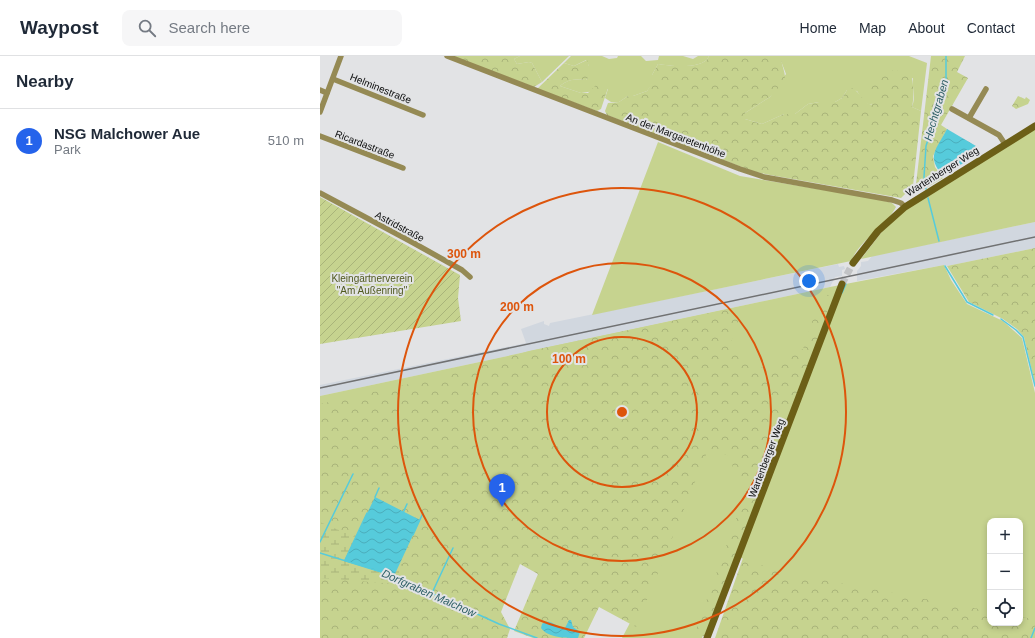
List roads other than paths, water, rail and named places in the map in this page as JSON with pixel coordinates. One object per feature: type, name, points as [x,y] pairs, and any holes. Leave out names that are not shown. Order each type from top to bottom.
[{"type":"main road","name":"Wartenberger Weg","points":[[853,263],[878,231],[905,207],[1035,126]]},
{"type":"main road","name":"Wartenberger Weg","points":[[708,638],[842,284]]},
{"type":"street","points":[[320,112],[341,56]]},
{"type":"street","name":"An der Margaretenhöhe","points":[[447,56],[740,170],[764,177],[892,200],[902,203],[905,207]]},
{"type":"street","name":"Helminestraße","points":[[333,79],[423,115]]},
{"type":"street","points":[[969,118],[986,88]]},
{"type":"street","points":[[320,90],[327,93]]},
{"type":"street","points":[[952,109],[1000,135],[1006,144]]},
{"type":"street","name":"Ricardastraße","points":[[320,136],[402,168]]},
{"type":"street","name":"Astridstraße","points":[[320,193],[462,270],[470,278]]},
{"type":"water","points":[[947,129],[976,146],[979,153],[943,176],[935,163],[934,153]]},
{"type":"water","points":[[375,497],[420,520],[394,576],[344,561]]},
{"type":"water","points":[[569,620],[571,620],[573,627],[580,632],[578,638],[553,636],[541,628],[542,624],[545,622],[550,622],[563,629]]},
{"type":"waterway","name":"Hechtgraben","points":[[926,189],[924,177],[926,146],[946,83],[946,56]]},
{"type":"waterway","name":"Hechtgraben","points":[[928,198],[939,241]]},
{"type":"waterway","name":"Hechtgraben","points":[[945,266],[967,302],[993,315]]},
{"type":"waterway","points":[[842,293],[846,284]]},
{"type":"waterway","name":"Hechtgraben","points":[[1001,319],[1023,337],[1035,386]]},
{"type":"waterway","points":[[320,542],[353,474]]},
{"type":"waterway","points":[[375,497],[379,488]]},
{"type":"waterway","points":[[403,513],[407,504]]},
{"type":"waterway","points":[[345,560],[367,513]]},
{"type":"waterway","points":[[413,535],[423,513]]},
{"type":"waterway","points":[[432,593],[453,548]]},
{"type":"waterway","name":"Dorfgraben Malchow","points":[[320,553],[394,576],[499,624],[537,638]]},
{"type":"waterway","name":"Hechtgraben","points":[[1031,638],[1035,628]]},
{"type":"tunnel","points":[[842,284],[853,263]]},
{"type":"railway","points":[[320,388],[1035,237]]},
{"type":"place","name":"NSG Malchower Aue","points":[[502,507]]},
{"type":"park label","name":"Kleingärtnerverein \"Am Außenring\"","points":[[372,284]]}]
